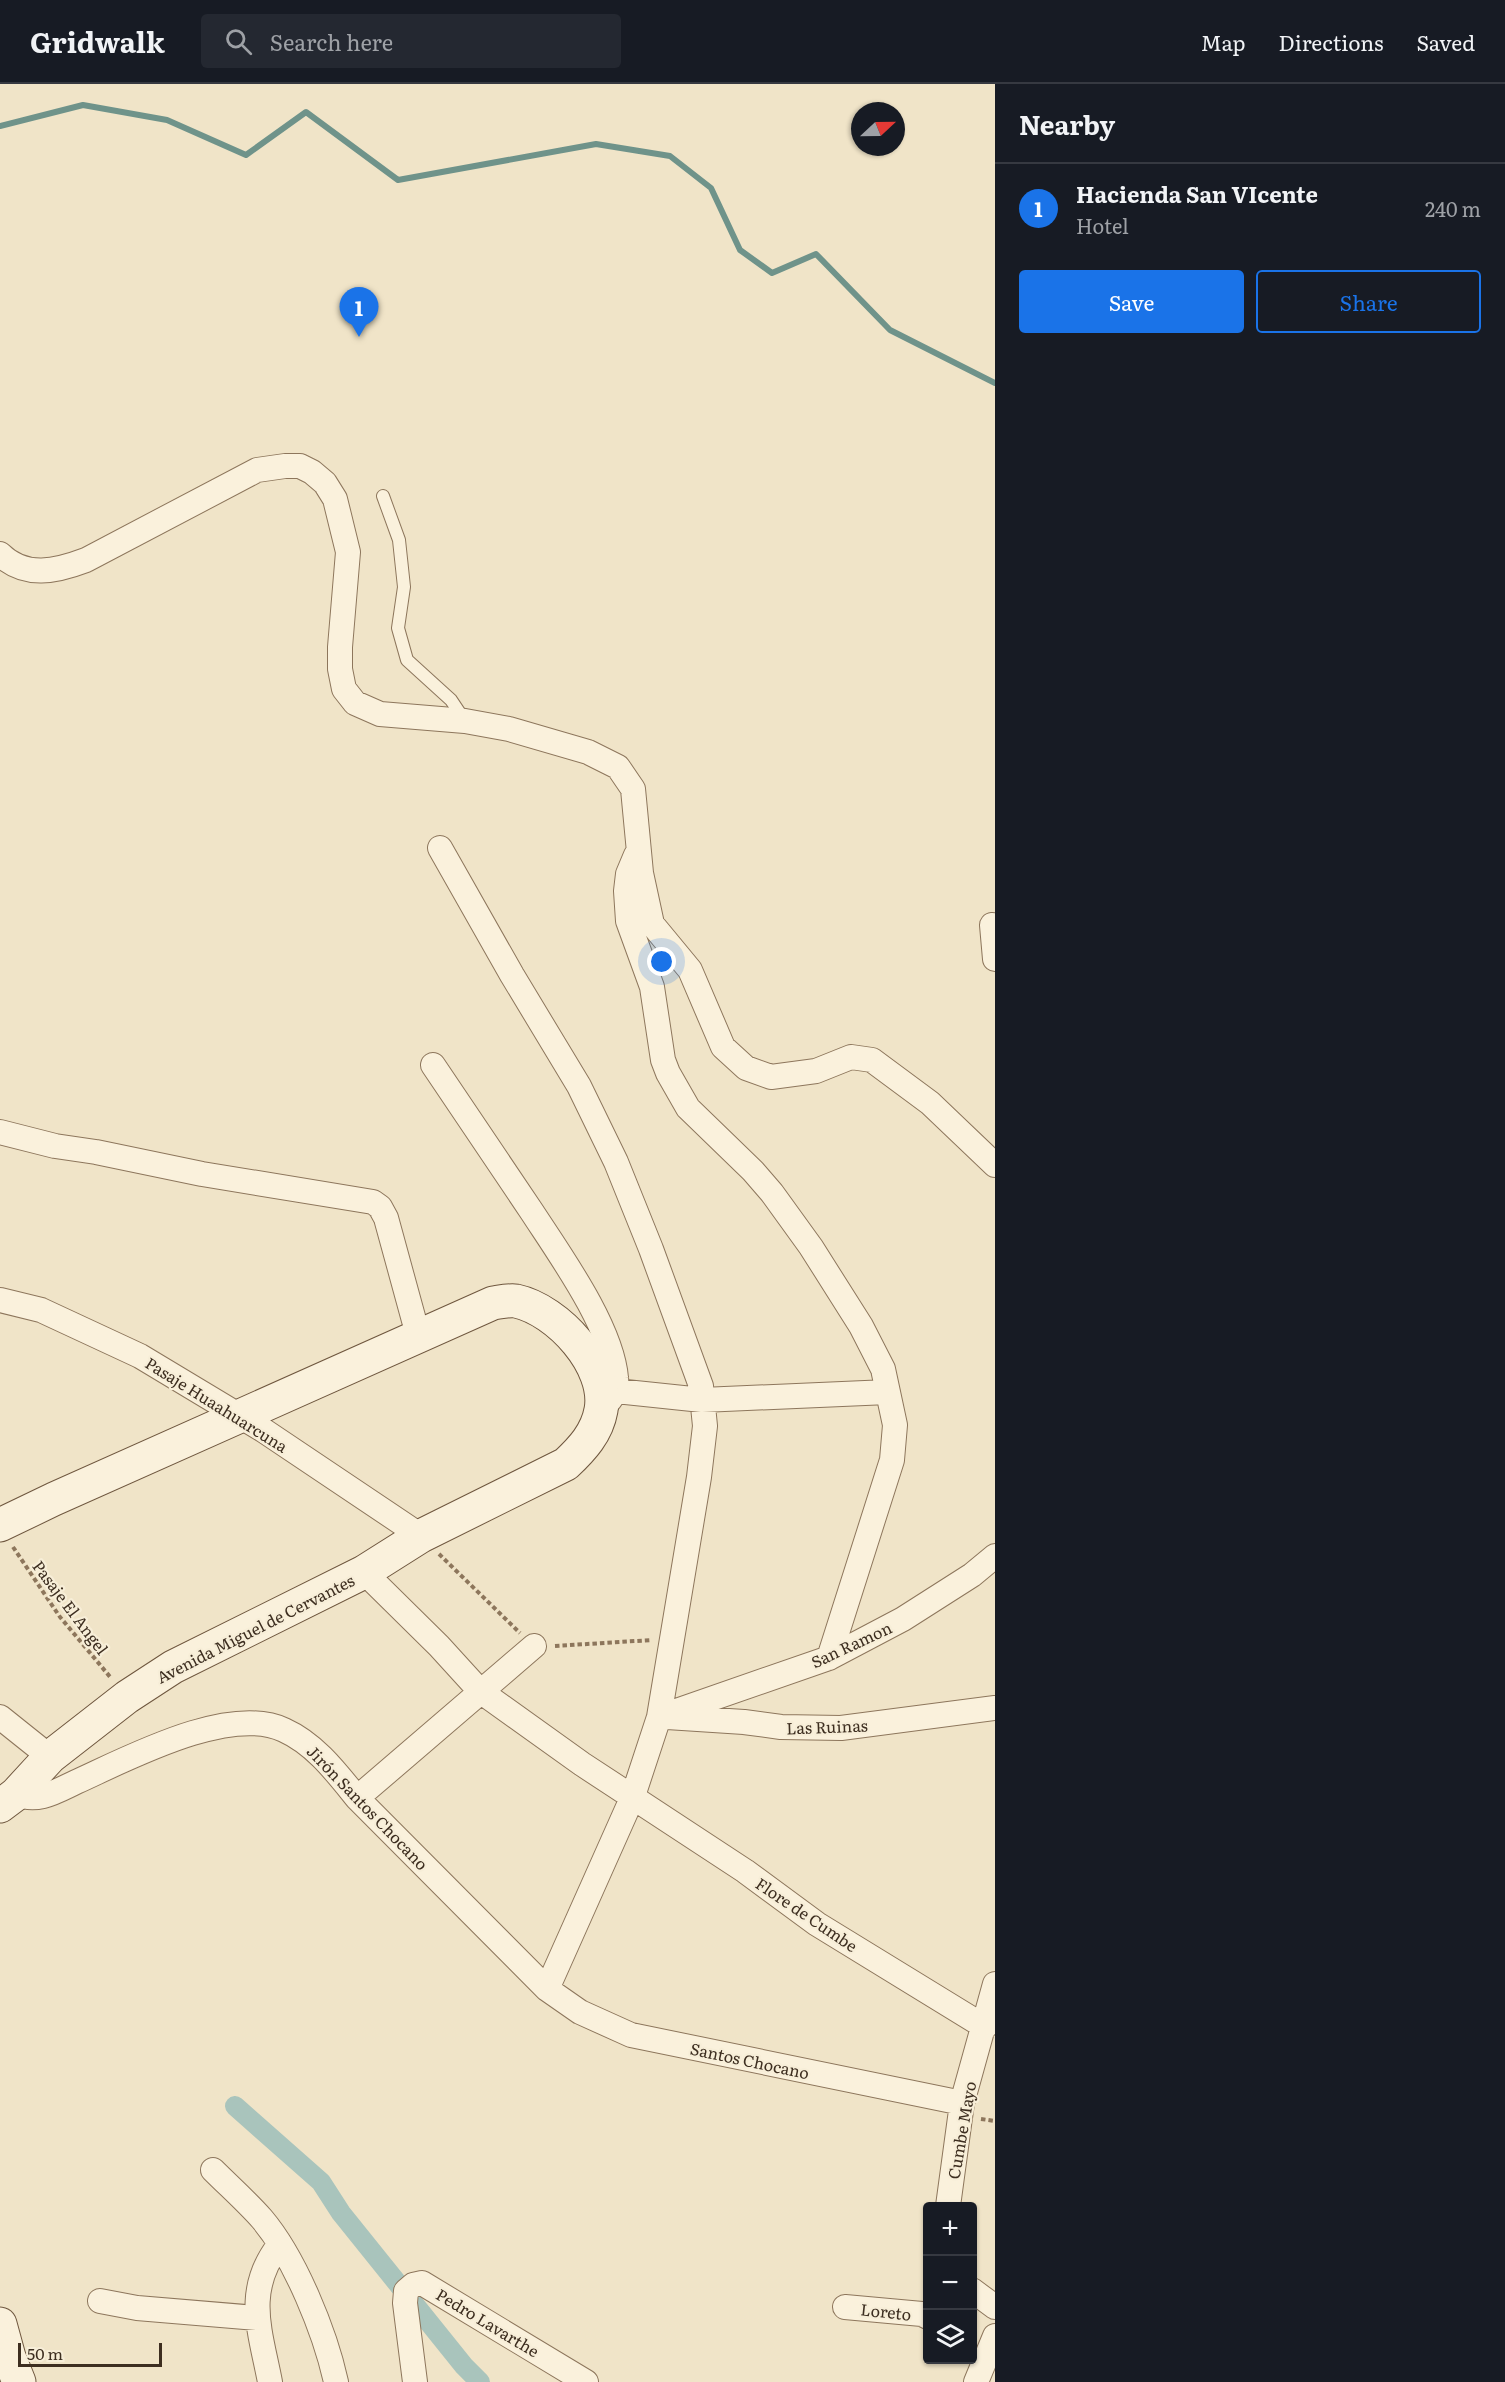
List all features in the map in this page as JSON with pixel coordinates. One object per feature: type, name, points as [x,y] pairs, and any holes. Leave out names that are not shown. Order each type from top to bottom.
[{"type":"street","points":[[0,554],[8,562],[37,572],[61,569],[86,560],[257,470],[300,466],[312,472],[326,483],[335,499],[348,552],[340,647],[342,681],[355,703],[380,714],[465,721],[509,729],[588,752],[618,767],[633,789],[641,873],[652,924],[666,944],[690,970],[723,1047],[746,1068],[771,1077],[816,1071],[851,1057],[872,1060],[930,1103],[995,1166]]},
{"type":"street","points":[[440,848],[512,975],[579,1086],[616,1162],[678,1319],[701,1386],[705,1426],[699,1477],[659,1717],[633,1796],[547,1989]]},
{"type":"street","points":[[640,848],[628,873],[626,891],[628,921],[652,987],[663,1060],[668,1073],[688,1108],[753,1171],[772,1193],[811,1247],[873,1347],[883,1369],[895,1425],[892,1460],[829,1658]]},
{"type":"street","points":[[992,925],[995,959]]},
{"type":"street","points":[[433,1065],[573,1274],[599,1325],[613,1361],[617,1379],[609,1400]]},
{"type":"street","points":[[0,1132],[54,1146],[96,1152],[202,1174],[373,1202],[380,1207],[418,1335]]},
{"type":"street","name":"Pasaje Huaahuarcuna","points":[[0,1300],[41,1310],[140,1356],[263,1430],[421,1536]]},
{"type":"street","points":[[3,1531],[239,1417],[493,1303],[514,1300],[537,1308],[557,1320],[577,1341],[590,1362],[599,1386],[609,1400]]},
{"type":"street","points":[[609,1400],[702,1400],[888,1392]]},
{"type":"street","name":"Avenida Miguel de Cervantes","points":[[8,1800],[50,1757],[127,1696],[172,1667],[364,1572],[421,1536],[566,1464],[584,1447],[609,1400]]},
{"type":"street","name":"San Ramon","points":[[659,1717],[829,1658],[903,1619],[972,1575],[995,1556]]},
{"type":"street","name":"Flore de Cumbe","points":[[364,1572],[439,1646],[480,1691],[582,1764],[745,1871],[817,1924],[985,2027]]},
{"type":"street","points":[[357,1798],[534,1646]]},
{"type":"street","name":"Las Ruinas","points":[[659,1717],[744,1722],[781,1727],[841,1728],[995,1708]]},
{"type":"street","points":[[0,1717],[50,1757]]},
{"type":"street","name":"Jirón Santos Chocano","points":[[8,1800],[48,1795],[167,1741],[224,1724],[254,1722],[282,1729],[305,1742],[329,1764],[357,1798],[547,1989]]},
{"type":"street","name":"Cumbe Mayo","points":[[949,2202],[962,2103],[985,2027],[995,1984]]},
{"type":"street","name":"Santos Chocano","points":[[547,1989],[580,2012],[631,2035],[962,2103]]},
{"type":"street","points":[[213,2170],[263,2220],[295,2272],[321,2332],[336,2382]]},
{"type":"street","points":[[270,2382],[257,2318],[257,2297],[262,2272],[279,2245]]},
{"type":"street","name":"Pedro Lavarthe","points":[[415,2382],[405,2303],[406,2292],[413,2285],[422,2283],[586,2382]]},
{"type":"street","points":[[977,2294],[995,2307]]},
{"type":"street","points":[[100,2301],[137,2308],[257,2318]]},
{"type":"street","name":"Loreto","points":[[845,2307],[923,2315]]},
{"type":"street","points":[[0,2324],[19,2382]]},
{"type":"street","points":[[976,2382],[988,2345]]},
{"type":"lane","points":[[383,496],[399,540],[404,587],[398,628],[407,660],[451,700],[465,721]]},
{"type":"path","name":"Pasaje El Angel","points":[[3,1531],[60,1617],[127,1696]]},
{"type":"path","points":[[421,1536],[534,1646],[589,1645],[671,1638]]},
{"type":"waterway","points":[[0,126],[83,105],[167,120],[246,155],[306,112],[398,180],[596,144],[670,156],[711,188],[740,250],[772,273],[816,254],[890,330],[995,383]]},
{"type":"waterway","points":[[235,2106],[321,2182],[341,2213],[464,2366],[480,2382]]},
{"type":"place","name":"Hacienda San VIcente","points":[[359,337]]}]
